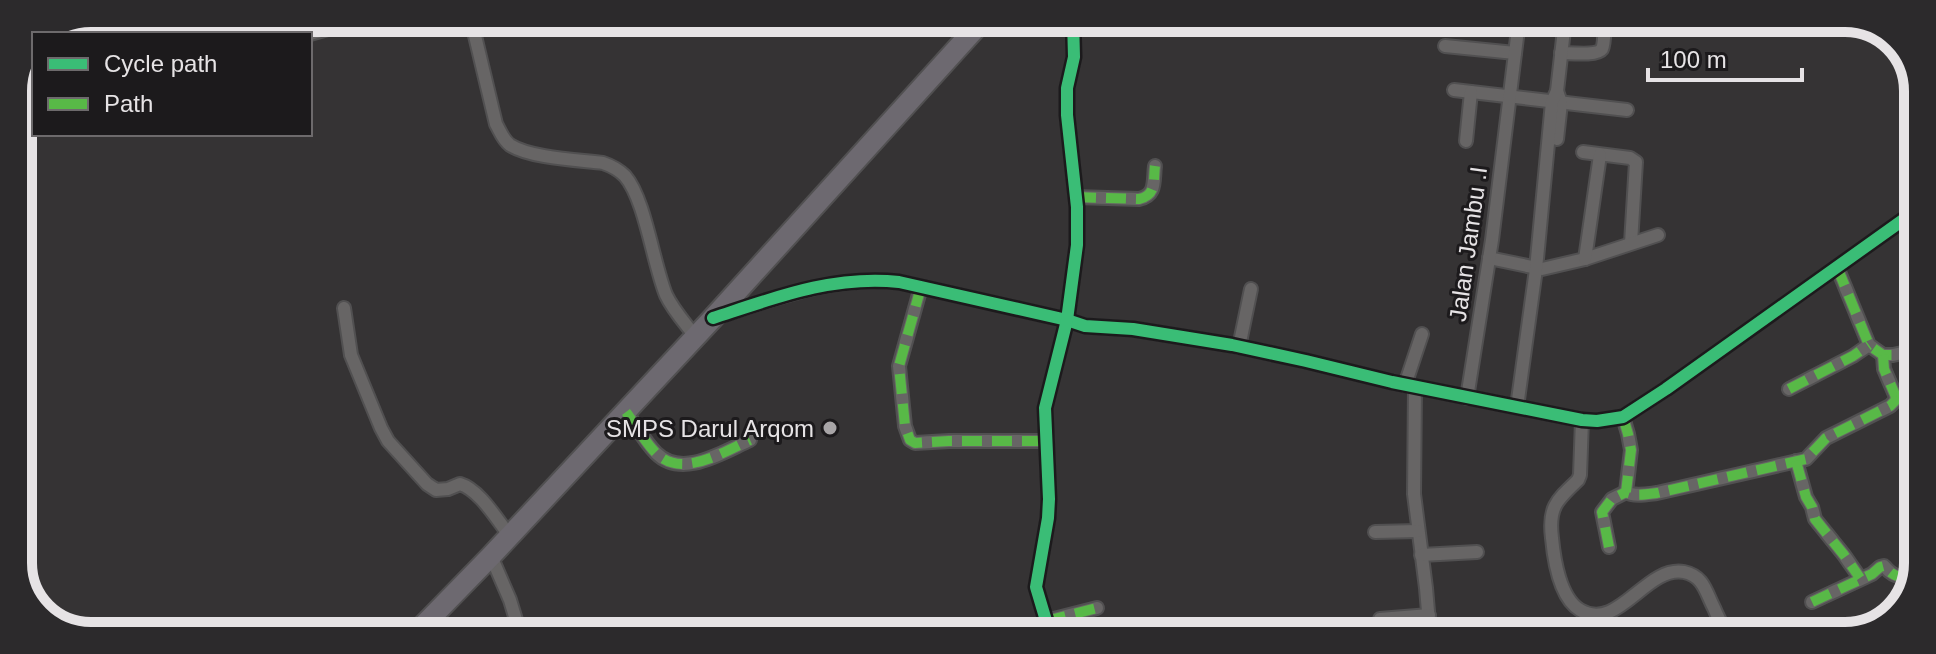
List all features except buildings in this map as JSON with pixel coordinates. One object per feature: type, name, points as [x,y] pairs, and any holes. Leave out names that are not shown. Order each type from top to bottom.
[{"type":"main road","points":[[427,622],[713,318],[972,32]]},
{"type":"street","points":[[474,32],[501,135],[508,144],[532,154],[603,163],[614,166],[622,173],[630,182],[639,203],[665,293],[695,336]]},
{"type":"street","points":[[1073,32],[1074,57],[1067,88],[1067,115],[1076,197],[1077,245],[1067,320],[1045,408],[1049,499],[1036,587],[1046,621],[1097,608]]},
{"type":"street","name":"Jalan Jambu .I","points":[[1467,398],[1489,258],[1518,32]]},
{"type":"street","points":[[1521,408],[1564,32]]},
{"type":"street","points":[[1561,53],[1599,51],[1604,32]]},
{"type":"street","points":[[1445,46],[1515,53]]},
{"type":"street","points":[[1454,90],[1509,97],[1556,98],[1627,110]]},
{"type":"street","points":[[1466,141],[1471,92]]},
{"type":"street","points":[[1583,152],[1630,158],[1636,162],[1631,243]]},
{"type":"street","points":[[1585,259],[1600,155]]},
{"type":"street","points":[[1076,197],[1146,197],[1152,190],[1155,166]]},
{"type":"street","points":[[713,318],[805,289],[876,280],[921,287],[1085,326],[1133,329],[1239,347],[1467,398],[1597,421],[1623,417],[1666,389],[1904,219]]},
{"type":"street","points":[[1489,258],[1539,269],[1585,259],[1658,235]]},
{"type":"street","points":[[1837,267],[1869,345],[1883,355],[1904,353]]},
{"type":"street","points":[[921,287],[899,366],[905,426],[910,440],[915,443],[1047,441]]},
{"type":"street","points":[[1239,347],[1251,289]]},
{"type":"street","points":[[344,308],[351,355],[388,441],[436,490],[460,484],[475,492],[510,536]]},
{"type":"street","points":[[1422,334],[1410,386],[1414,494],[1429,622]]},
{"type":"street","points":[[1789,389],[1869,345]]},
{"type":"street","points":[[1609,547],[1602,512],[1612,499],[1626,492],[1657,493],[1811,456],[1826,438],[1890,406],[1896,397],[1884,369],[1883,355]]},
{"type":"street","points":[[1896,397],[1904,399]]},
{"type":"street","points":[[626,412],[656,453],[673,462],[700,462],[750,440]]},
{"type":"street","points":[[1623,417],[1631,450],[1626,492]]},
{"type":"street","points":[[1582,420],[1580,475],[1555,504],[1551,520],[1556,567],[1569,601],[1587,614],[1603,614],[1614,610],[1654,579],[1682,572],[1700,580],[1707,589],[1721,622]]},
{"type":"street","points":[[1796,461],[1815,519],[1860,578]]},
{"type":"street","points":[[1375,532],[1418,531]]},
{"type":"street","points":[[1421,555],[1477,552]]},
{"type":"street","points":[[491,556],[517,622]]},
{"type":"street","points":[[1812,602],[1872,574],[1880,567],[1884,566],[1895,576],[1902,576]]},
{"type":"street","points":[[1380,619],[1429,615]]},
{"type":"marked path","points":[[1076,197],[1145,197],[1153,187],[1155,166]]},
{"type":"marked path","points":[[1837,267],[1869,345],[1883,355],[1904,353]]},
{"type":"marked path","points":[[921,287],[899,366],[905,426],[910,440],[915,443],[1047,441]]},
{"type":"marked path","points":[[1789,389],[1869,345]]},
{"type":"marked path","points":[[1883,355],[1884,369],[1896,397]]},
{"type":"marked path","points":[[1896,397],[1904,399]]},
{"type":"marked path","points":[[1623,417],[1631,450],[1626,492],[1645,494],[1806,459],[1826,438],[1890,406],[1896,397]]},
{"type":"marked path","points":[[626,412],[656,453],[678,464],[703,461],[750,440]]},
{"type":"marked path","points":[[1796,461],[1815,519],[1860,578]]},
{"type":"marked path","points":[[1609,547],[1602,512],[1612,499],[1626,492]]},
{"type":"marked path","points":[[1812,602],[1872,574],[1880,567],[1884,566],[1891,573],[1902,576]]},
{"type":"marked path","points":[[1046,621],[1097,608]]},
{"type":"cycle path","points":[[1046,622],[1036,587],[1049,499],[1045,408],[1067,320],[1077,245],[1077,207],[1067,115],[1067,88],[1074,57],[1073,32]]},
{"type":"cycle path","points":[[713,318],[827,285],[899,282],[1085,326],[1133,329],[1232,345],[1392,382],[1597,421],[1623,417],[1666,389],[1904,219]]},
{"type":"place","name":"SMPS Darul Arqom","points":[[830,428]]}]
